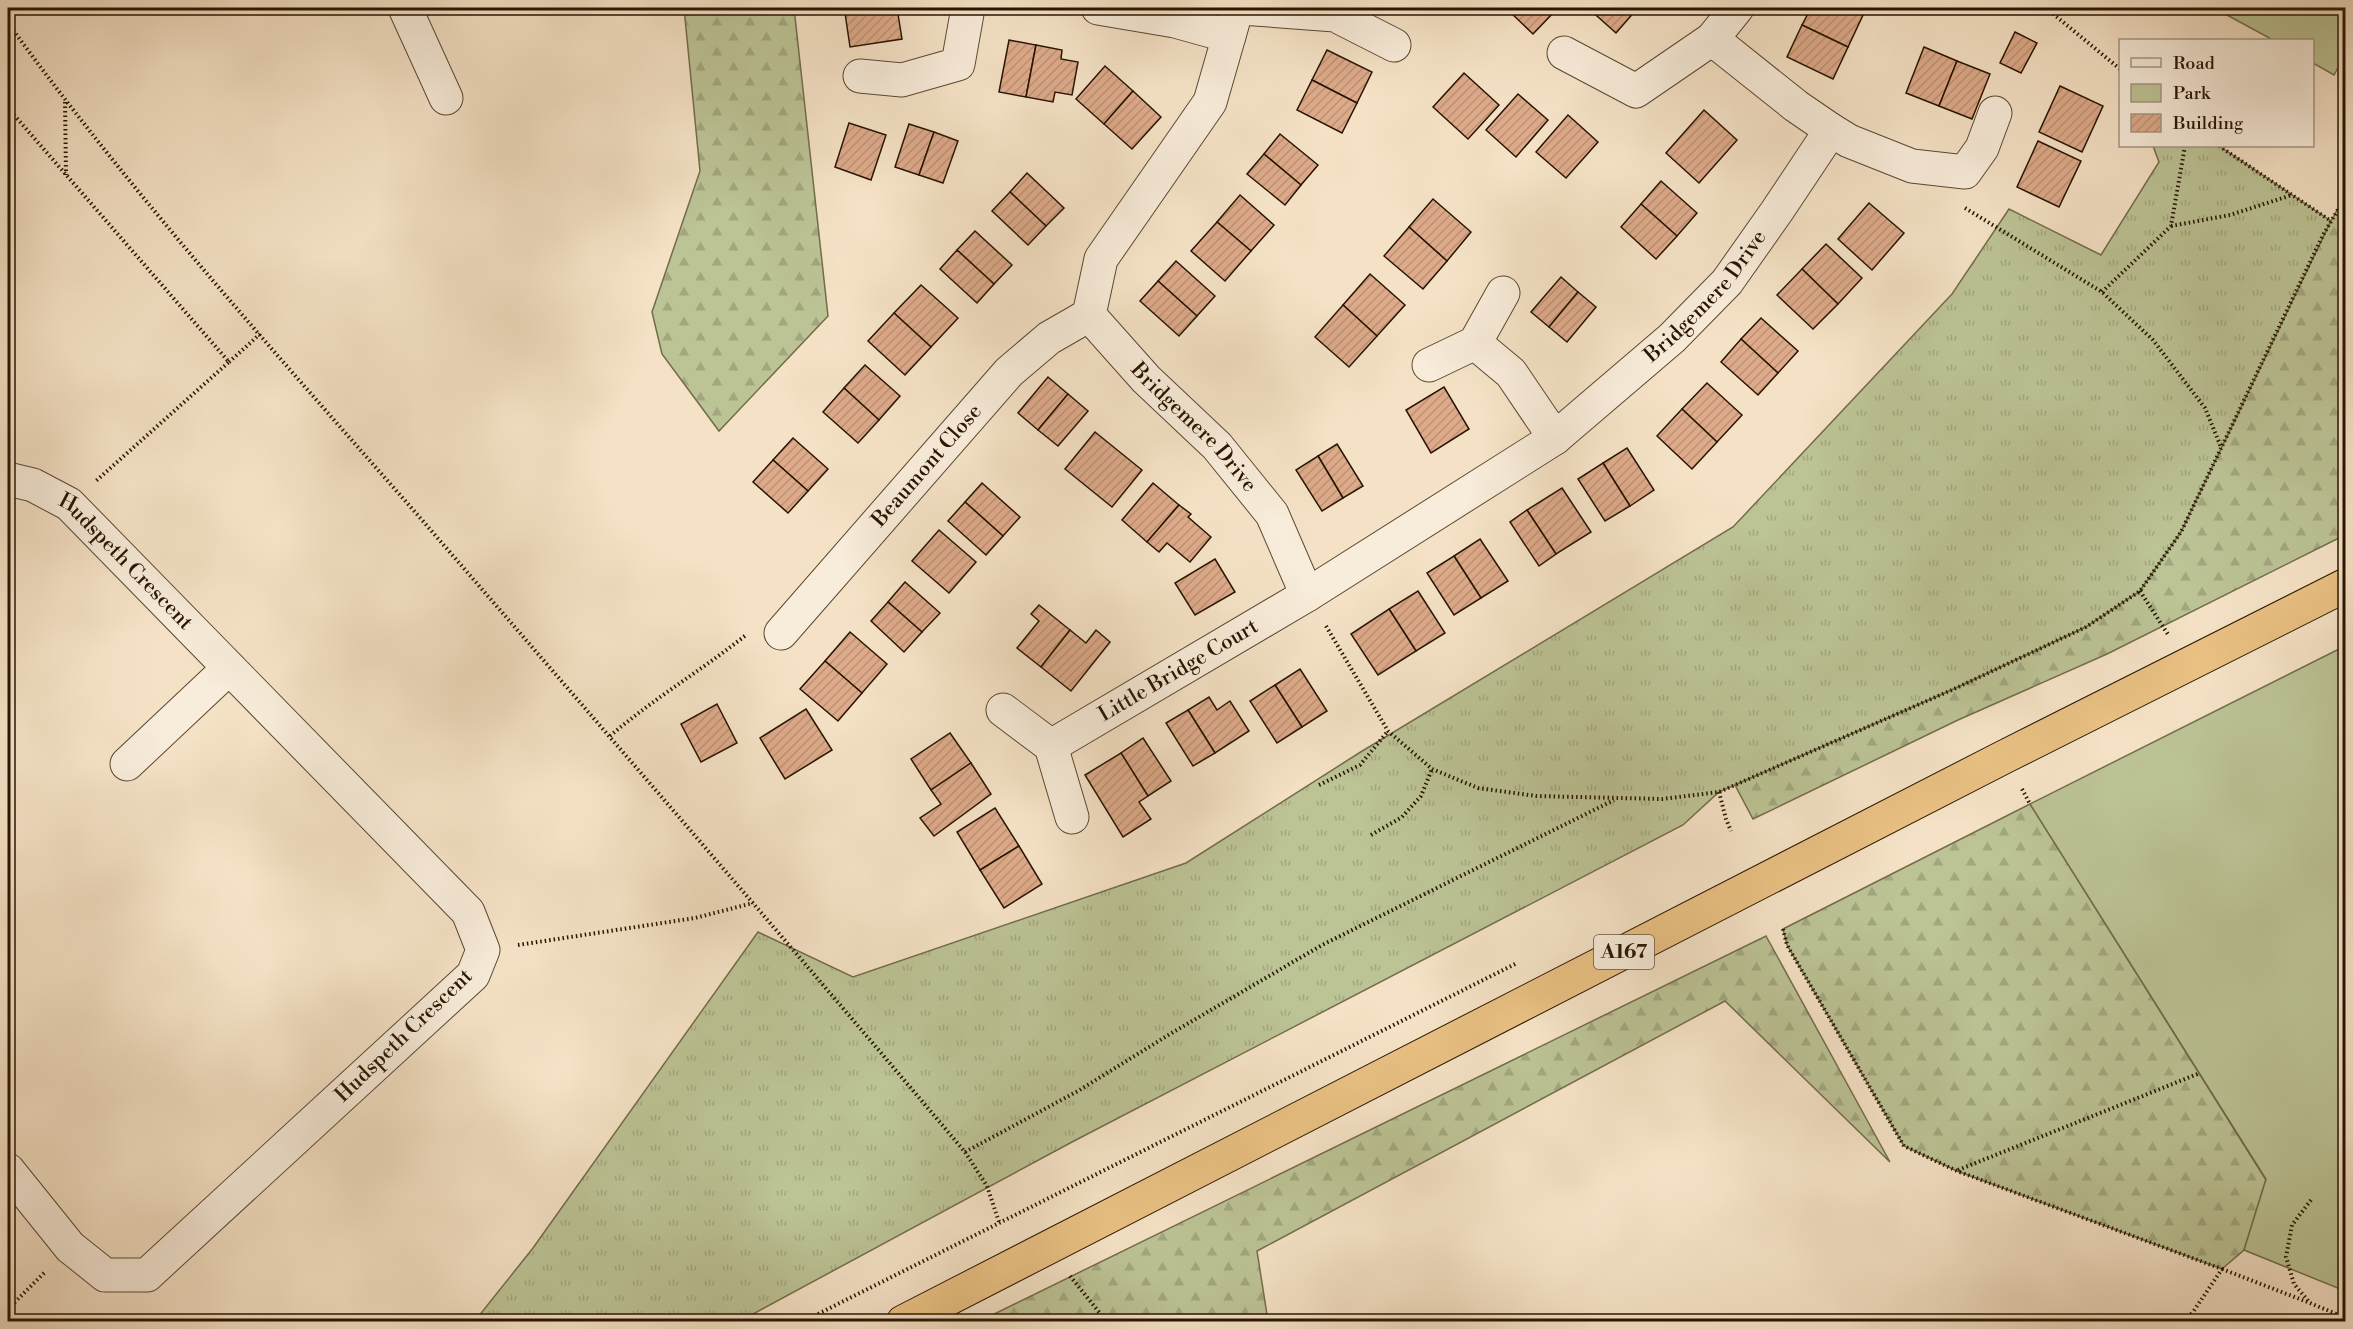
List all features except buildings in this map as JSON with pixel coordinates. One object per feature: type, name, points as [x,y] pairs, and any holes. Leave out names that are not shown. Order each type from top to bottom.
[{"type":"highway","name":"A167","points":[[903,1322],[2346,585]]},
{"type":"street","points":[[405,8],[446,98]]},
{"type":"street","points":[[860,76],[902,80],[958,64],[968,8]]},
{"type":"street","points":[[1098,8],[1175,21],[1335,15],[1394,45]]},
{"type":"street","points":[[1564,53],[1636,91],[1712,39],[1737,8]]},
{"type":"street","points":[[1089,315],[1101,259],[1210,102],[1236,17]]},
{"type":"street","points":[[1712,39],[1796,106],[1831,130],[1849,141],[1912,166],[1965,171],[1982,148],[1995,113]]},
{"type":"street","name":"Bridgemere Drive","points":[[1089,315],[1146,379],[1217,446],[1272,514],[1307,595],[1555,438],[1672,338],[1727,282],[1831,130]]},
{"type":"street","points":[[1429,365],[1475,343],[1503,293]]},
{"type":"street","name":"Beaumont Close","points":[[767,632],[1009,372],[1049,338],[1089,315]]},
{"type":"street","points":[[1475,343],[1511,373],[1555,438]]},
{"type":"street","name":"Hudspeth Crescent","points":[[8,479],[33,485],[69,504],[468,912],[483,950],[473,975],[147,1275],[105,1275],[70,1247]]},
{"type":"street","name":"Little Bridge Court","points":[[1051,746],[1307,595]]},
{"type":"street","points":[[127,764],[229,668]]},
{"type":"street","points":[[1003,710],[1051,746],[1072,817]]},
{"type":"street","points":[[8,1170],[70,1247]]},
{"type":"path","points":[[2046,8],[2119,67]]},
{"type":"path","points":[[8,23],[65,102],[260,334],[610,736],[965,1152],[987,1186],[999,1222]]},
{"type":"path","points":[[65,102],[66,175]]},
{"type":"path","points":[[8,108],[229,362]]},
{"type":"path","points":[[2171,225],[2185,147]]},
{"type":"path","points":[[2220,147],[2331,221]]},
{"type":"path","points":[[2102,292],[2171,225],[2230,215],[2292,195]]},
{"type":"path","points":[[1307,595],[1388,731],[1432,769],[1478,788],[1536,796],[1662,799],[1719,792],[2066,637],[2086,627],[2140,591],[2181,532],[2331,221],[2346,196]]},
{"type":"path","points":[[1962,206],[2102,292],[2153,340],[2186,383],[2205,408],[2221,448]]},
{"type":"path","points":[[69,504],[260,334]]},
{"type":"path","points":[[2140,591],[2171,640]]},
{"type":"path","points":[[610,736],[644,707],[720,656],[767,632]]},
{"type":"path","points":[[1319,785],[1360,765],[1388,731]]},
{"type":"path","points":[[1371,835],[1402,817],[1421,796],[1432,769]]},
{"type":"path","points":[[1719,792],[1731,831]]},
{"type":"path","points":[[965,1152],[1078,1091],[1322,945],[1615,799]]},
{"type":"path","points":[[483,950],[695,918],[753,903]]},
{"type":"path","points":[[1783,929],[1787,945],[1904,1146],[1957,1171],[2222,1269],[2346,1318]]},
{"type":"path","points":[[1957,1171],[2200,1073]]},
{"type":"path","points":[[2310,1303],[2294,1284],[2286,1257],[2292,1225],[2311,1200]]},
{"type":"path","points":[[8,1309],[70,1247]]},
{"type":"path","points":[[1047,1249],[1107,1322]]},
{"type":"path","points":[[2184,1322],[2222,1269]]},
{"type":"green space","points":[[684,8],[794,8],[828,316],[719,431],[662,354],[652,312],[700,171]]},
{"type":"green space","points":[[2214,8],[2345,8],[2345,55],[2334,75],[2314,64],[2314,39],[2271,39]]},
{"type":"green space","points":[[2153,147],[2220,147],[2331,221],[2181,532],[2140,591],[2086,627],[1954,689],[1719,792],[1683,825],[1072,1142],[740,1321],[474,1322],[533,1248],[758,932],[853,977],[1186,863],[1359,753],[1733,527],[1952,294],[2009,209],[2101,255],[2159,162]]},
{"type":"green space","points":[[2345,196],[2345,535],[2107,654],[1958,720],[1753,819],[1735,785],[1954,689],[2086,627],[2140,591],[2181,532]]},
{"type":"green space","points":[[2345,646],[2345,1291],[2244,1250],[2266,1179],[2030,804]]},
{"type":"green space","points":[[2030,804],[2266,1180],[2244,1250],[2222,1269],[1957,1171],[1904,1146],[1787,945],[1783,929]]},
{"type":"green space","points":[[1766,936],[1890,1162],[1725,1001],[1257,1251],[1268,1321],[980,1321]]}]
